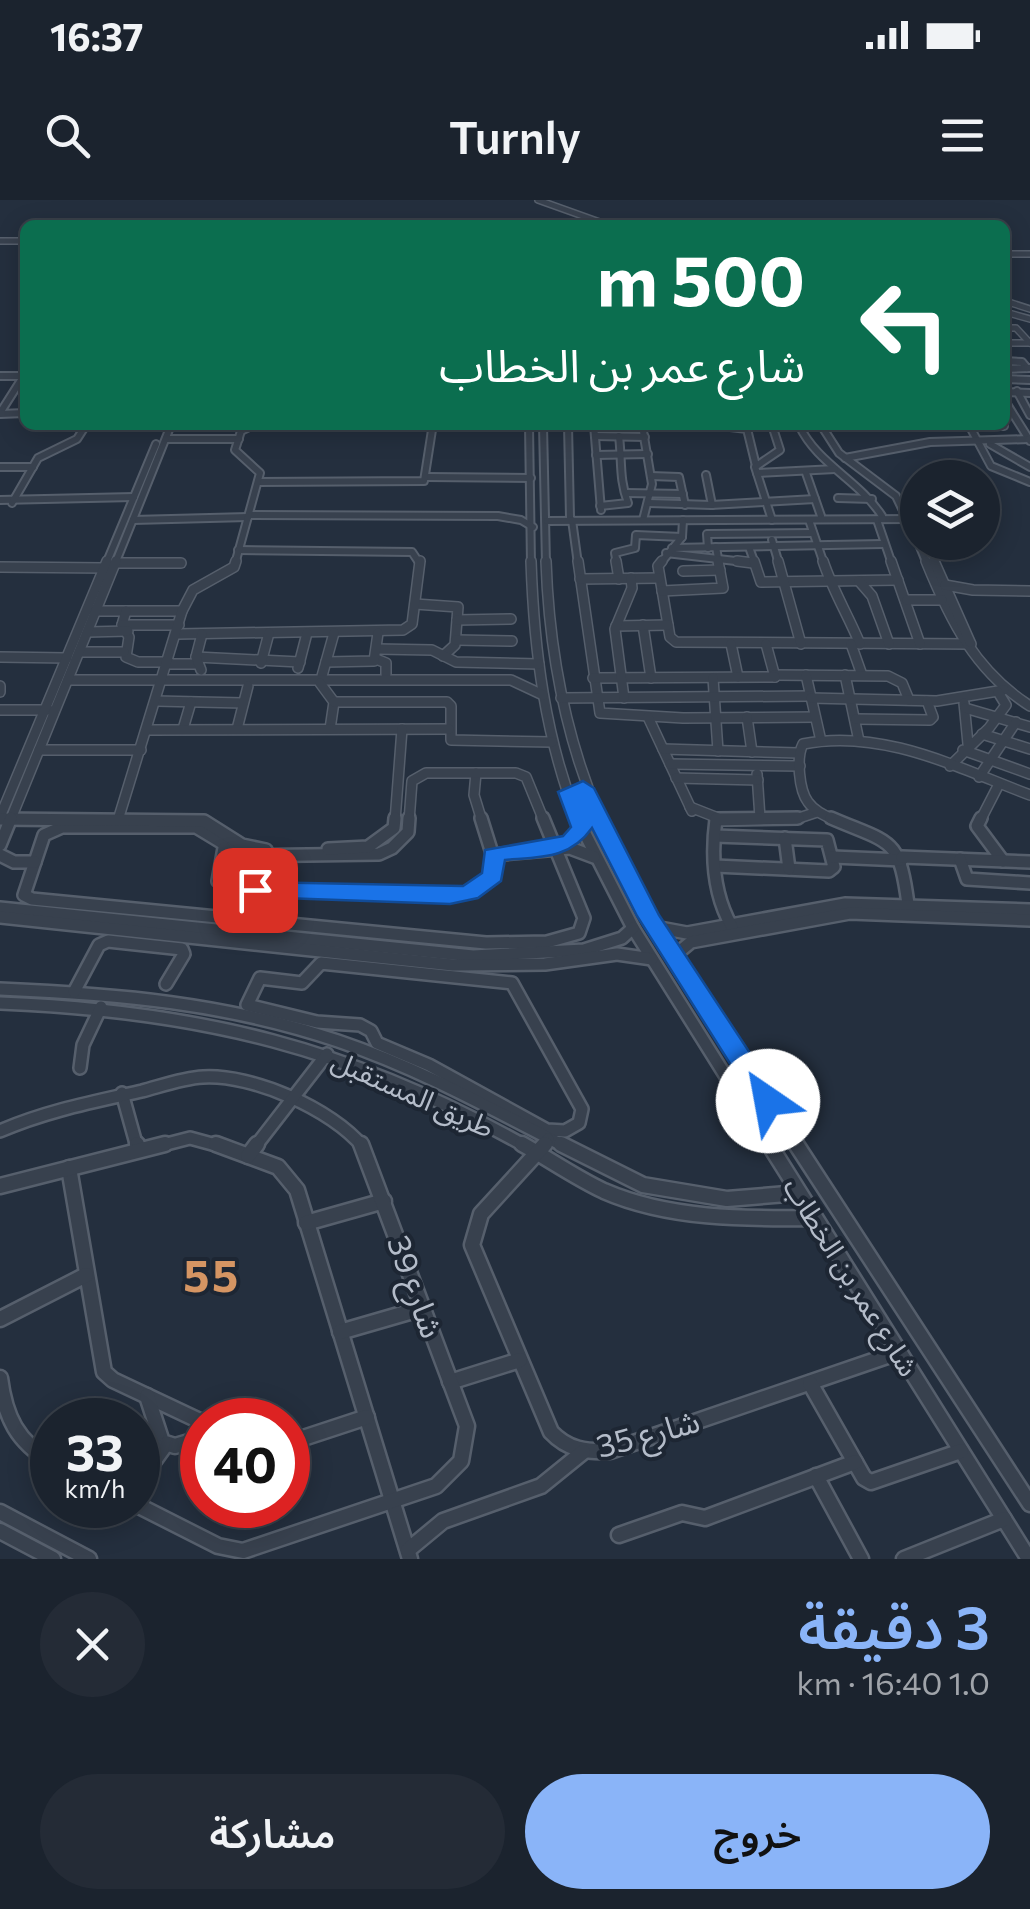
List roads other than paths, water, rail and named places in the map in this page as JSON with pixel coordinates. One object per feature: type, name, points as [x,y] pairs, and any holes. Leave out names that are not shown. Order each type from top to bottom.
[{"type":"street","points":[[538,200],[594,220]]},
{"type":"street","points":[[1010,328],[1016,328],[1030,343]]},
{"type":"street","points":[[0,413],[20,384]]},
{"type":"street","points":[[1010,392],[1030,393]]},
{"type":"street","points":[[1017,392],[1028,408]]},
{"type":"street","points":[[757,470],[806,473],[833,468],[849,459],[930,442],[1030,440],[1026,426]]},
{"type":"street","points":[[13,502],[41,455],[78,438],[83,430]]},
{"type":"street","points":[[4,818],[38,750],[67,658],[116,563],[134,497],[166,430]]},
{"type":"street","points":[[0,845],[4,818],[50,710],[80,652],[105,568],[133,520],[167,430]]},
{"type":"street","points":[[118,820],[182,611],[196,588],[232,569],[259,469],[235,452],[243,430]]},
{"type":"street","points":[[427,477],[432,430]]},
{"type":"street","name":"شارع عمر بن الخطاب","points":[[528,430],[542,696],[561,772],[595,857],[652,959],[1030,1559]]},
{"type":"street","name":"شارع عمر بن الخطاب","points":[[543,430],[552,613],[561,698],[581,770],[615,854],[655,927],[726,1039],[1030,1504]]},
{"type":"street","points":[[568,430],[571,518],[596,698],[603,715],[815,717]]},
{"type":"street","points":[[594,430],[601,516]]},
{"type":"street","points":[[643,430],[652,476],[644,518]]},
{"type":"street","points":[[747,430],[771,518]]},
{"type":"street","points":[[757,470],[780,450],[774,430]]},
{"type":"street","points":[[801,430],[809,446],[872,499],[920,644]]},
{"type":"street","points":[[828,430],[849,459],[890,490],[900,503]]},
{"type":"street","points":[[972,430],[994,469],[1030,482]]},
{"type":"street","points":[[595,436],[644,436]]},
{"type":"street","points":[[600,506],[626,505],[627,493],[618,477],[622,454],[619,436]]},
{"type":"street","points":[[166,439],[239,439]]},
{"type":"street","points":[[978,441],[1000,447],[1013,462],[1030,467]]},
{"type":"street","points":[[530,452],[544,452]]},
{"type":"street","points":[[596,455],[648,454]]},
{"type":"street","points":[[0,467],[33,467]]},
{"type":"street","points":[[806,473],[822,516]]},
{"type":"street","points":[[598,476],[618,477]]},
{"type":"street","points":[[652,476],[677,476],[685,505]]},
{"type":"street","points":[[706,476],[712,505]]},
{"type":"street","points":[[258,482],[531,478]]},
{"type":"street","points":[[649,498],[708,490]]},
{"type":"street","points":[[627,493],[685,505],[815,498]]},
{"type":"street","points":[[0,502],[134,497]]},
{"type":"street","points":[[838,498],[872,499]]},
{"type":"street","points":[[13,502],[120,504],[130,508]]},
{"type":"street","points":[[498,516],[532,504]]},
{"type":"street","points":[[133,520],[498,516],[521,520],[533,528]]},
{"type":"street","points":[[571,518],[879,518]]},
{"type":"street","points":[[547,519],[900,519]]},
{"type":"street","points":[[683,520],[682,537],[659,562],[670,637],[681,643],[968,644]]},
{"type":"street","points":[[808,520],[855,644],[862,675]]},
{"type":"street","points":[[662,591],[721,589],[718,559],[706,534],[884,544]]},
{"type":"street","points":[[620,578],[615,553],[635,548],[636,535],[682,537]]},
{"type":"street","points":[[669,551],[749,547],[772,539]]},
{"type":"street","points":[[772,539],[801,644]]},
{"type":"street","points":[[749,547],[761,582],[898,580]]},
{"type":"street","points":[[88,632],[125,628],[179,629],[202,634],[378,633],[410,626],[420,560],[412,552],[238,550]]},
{"type":"street","points":[[669,551],[681,556],[753,563]]},
{"type":"street","points":[[681,556],[687,590]]},
{"type":"street","points":[[927,560],[980,668],[1001,691],[1030,704]]},
{"type":"street","points":[[934,560],[946,599]]},
{"type":"street","points":[[116,563],[181,564]]},
{"type":"street","points":[[0,567],[105,568]]},
{"type":"street","points":[[684,570],[720,570]]},
{"type":"street","points":[[624,698],[616,626],[632,588],[631,578]]},
{"type":"street","points":[[580,579],[659,578]]},
{"type":"street","points":[[859,581],[872,596],[889,644]]},
{"type":"street","points":[[944,585],[1030,593]]},
{"type":"street","points":[[907,600],[1030,593]]},
{"type":"street","points":[[414,604],[456,604],[456,640],[454,648],[443,656]]},
{"type":"street","points":[[92,611],[182,611]]},
{"type":"street","points":[[126,611],[124,652],[129,660],[198,664],[247,658],[300,662]]},
{"type":"street","points":[[536,613],[552,613]]},
{"type":"street","points":[[457,620],[511,619]]},
{"type":"street","points":[[643,625],[651,678]]},
{"type":"street","points":[[616,626],[668,625]]},
{"type":"street","points":[[261,662],[270,633]]},
{"type":"street","points":[[296,673],[307,633]]},
{"type":"street","points":[[330,729],[334,702],[321,680],[334,633]]},
{"type":"street","points":[[376,654],[378,633]]},
{"type":"street","points":[[198,664],[202,634]]},
{"type":"street","points":[[456,640],[512,641]]},
{"type":"street","points":[[732,644],[738,678]]},
{"type":"street","points":[[766,644],[779,694]]},
{"type":"street","points":[[968,644],[994,676],[1030,704]]},
{"type":"street","points":[[326,662],[430,650],[456,662],[538,664]]},
{"type":"street","points":[[80,652],[124,652]]},
{"type":"street","points":[[376,654],[386,662],[386,674]]},
{"type":"street","points":[[0,657],[67,658]]},
{"type":"street","points":[[243,674],[247,658]]},
{"type":"street","points":[[511,680],[538,664]]},
{"type":"street","points":[[806,675],[821,741]]},
{"type":"street","points":[[845,675],[859,741]]},
{"type":"street","points":[[593,678],[894,678],[904,686],[904,720]]},
{"type":"street","points":[[713,678],[718,750]]},
{"type":"street","points":[[751,678],[759,716]]},
{"type":"street","points":[[68,680],[511,680],[542,696]]},
{"type":"street","points":[[237,729],[248,686]]},
{"type":"street","points":[[561,698],[779,694],[964,702],[1001,691]]},
{"type":"street","points":[[950,766],[1006,706],[1001,691]]},
{"type":"street","points":[[156,701],[244,702]]},
{"type":"street","points":[[856,719],[932,719],[926,701]]},
{"type":"street","points":[[182,730],[191,702]]},
{"type":"street","points":[[334,702],[447,702],[451,706],[448,738],[454,741],[552,742]]},
{"type":"street","points":[[964,702],[1030,727]]},
{"type":"street","points":[[964,702],[966,747]]},
{"type":"street","points":[[0,710],[50,710]]},
{"type":"street","points":[[648,717],[691,809],[718,818],[800,818],[817,812]]},
{"type":"street","points":[[747,717],[752,752]]},
{"type":"street","points":[[978,776],[1016,722]]},
{"type":"street","points":[[147,730],[449,728]]},
{"type":"street","points":[[4,818],[204,821],[242,845],[258,850],[368,847],[387,837],[396,823],[402,729]]},
{"type":"street","points":[[982,734],[1030,749]]},
{"type":"street","points":[[908,904],[902,858],[879,836],[817,812],[805,799],[798,753],[803,744],[859,741],[894,747],[1030,794]]},
{"type":"street","points":[[966,747],[1030,774]]},
{"type":"street","points":[[38,750],[141,750]]},
{"type":"street","points":[[663,750],[798,753]]},
{"type":"street","points":[[670,764],[800,766]]},
{"type":"street","points":[[756,766],[760,818]]},
{"type":"street","points":[[561,772],[570,776],[581,770]]},
{"type":"street","points":[[224,848],[218,881],[223,887],[450,896],[470,892],[489,881],[495,871],[474,796],[476,774]]},
{"type":"street","points":[[416,777],[526,777],[584,918],[583,928],[568,939],[507,943],[28,898],[24,892],[44,835],[62,827],[196,828],[224,848],[244,856],[383,853],[408,832],[412,783],[416,777]]},
{"type":"street","points":[[676,778],[758,780]]},
{"type":"street","points":[[1000,784],[978,826],[1003,861]]},
{"type":"street","points":[[570,795],[574,788],[589,792]]},
{"type":"street","points":[[718,818],[715,866],[721,904],[733,928]]},
{"type":"street","points":[[552,848],[570,841],[582,827]]},
{"type":"street","points":[[715,836],[827,840],[832,871],[715,866]]},
{"type":"street","points":[[786,838],[788,869]]},
{"type":"street","points":[[492,855],[575,848],[595,857]]},
{"type":"street","points":[[0,855],[14,862]]},
{"type":"street","points":[[832,857],[1030,862]]},
{"type":"street","points":[[960,859],[966,879],[1030,883]]},
{"type":"street","points":[[0,865],[34,862]]},
{"type":"street","points":[[674,956],[692,942],[733,928],[826,905],[908,904],[1030,910]]},
{"type":"street","points":[[0,908],[102,924],[453,965],[545,964],[617,954],[652,959]]},
{"type":"street","points":[[655,927],[687,933],[850,912],[1030,920]]},
{"type":"street","points":[[0,917],[473,956],[610,946],[625,939],[633,928]]},
{"type":"street","points":[[74,992],[100,945],[108,941],[182,950],[184,954],[166,984]]},
{"type":"street","points":[[321,964],[506,980],[524,1002],[582,1116],[573,1128],[546,1130],[429,1065],[377,1043],[370,1031],[356,1024],[317,1022],[252,1008],[246,1002],[260,978],[302,983],[314,966],[321,964]]},
{"type":"street","name":"طريق المستقبل","points":[[0,988],[201,1005],[343,1042],[426,1076],[622,1176],[670,1192],[740,1199],[798,1194]]},
{"type":"street","points":[[31,1004],[35,990]]},
{"type":"street","name":"طريق المستقبل","points":[[0,1003],[102,1007],[207,1022],[327,1054],[420,1091],[606,1191],[654,1206],[734,1219],[813,1218]]},
{"type":"street","points":[[80,1068],[83,1045],[102,1007]]},
{"type":"street","points":[[343,1042],[356,1024]]},
{"type":"street","points":[[707,1047],[725,1048],[726,1039]]},
{"type":"street","points":[[248,1156],[327,1054]]},
{"type":"street","points":[[728,1080],[738,1070],[750,1074]]},
{"type":"street","name":"شارع 39","points":[[0,1132],[29,1116],[209,1077],[228,1079],[329,1114],[354,1133],[364,1148],[468,1435],[462,1460],[445,1481],[260,1548],[223,1554],[160,1518]]},
{"type":"street","points":[[122,1093],[138,1149]]},
{"type":"street","points":[[0,1186],[190,1138],[278,1167],[290,1177],[409,1555],[444,1519],[527,1494],[557,1476],[583,1452]]},
{"type":"street","name":"شارع 35","points":[[548,1139],[539,1154],[482,1214],[472,1238],[476,1259],[554,1438],[583,1452],[622,1448],[899,1352]]},
{"type":"street","points":[[69,1168],[104,1372],[180,1412]]},
{"type":"street","points":[[306,1223],[384,1201]]},
{"type":"street","points":[[0,1319],[86,1275]]},
{"type":"street","points":[[340,1332],[423,1308]]},
{"type":"street","points":[[450,1382],[520,1360]]},
{"type":"street","points":[[0,1378],[10,1429],[30,1450]]},
{"type":"street","points":[[810,1382],[864,1478],[876,1483],[962,1451]]},
{"type":"street","points":[[147,1396],[160,1439],[166,1444]]},
{"type":"street","points":[[310,1436],[366,1417]]},
{"type":"street","points":[[160,1452],[166,1444],[180,1442]]},
{"type":"street","points":[[619,1536],[682,1513],[705,1518],[855,1462]]},
{"type":"street","points":[[816,1476],[861,1559]]},
{"type":"street","points":[[0,1512],[90,1559]]},
{"type":"street","points":[[904,1559],[1004,1519]]},
{"type":"street","points":[[0,1531],[53,1559]]},
{"type":"district","name":"55","points":[[212,1276]]}]
